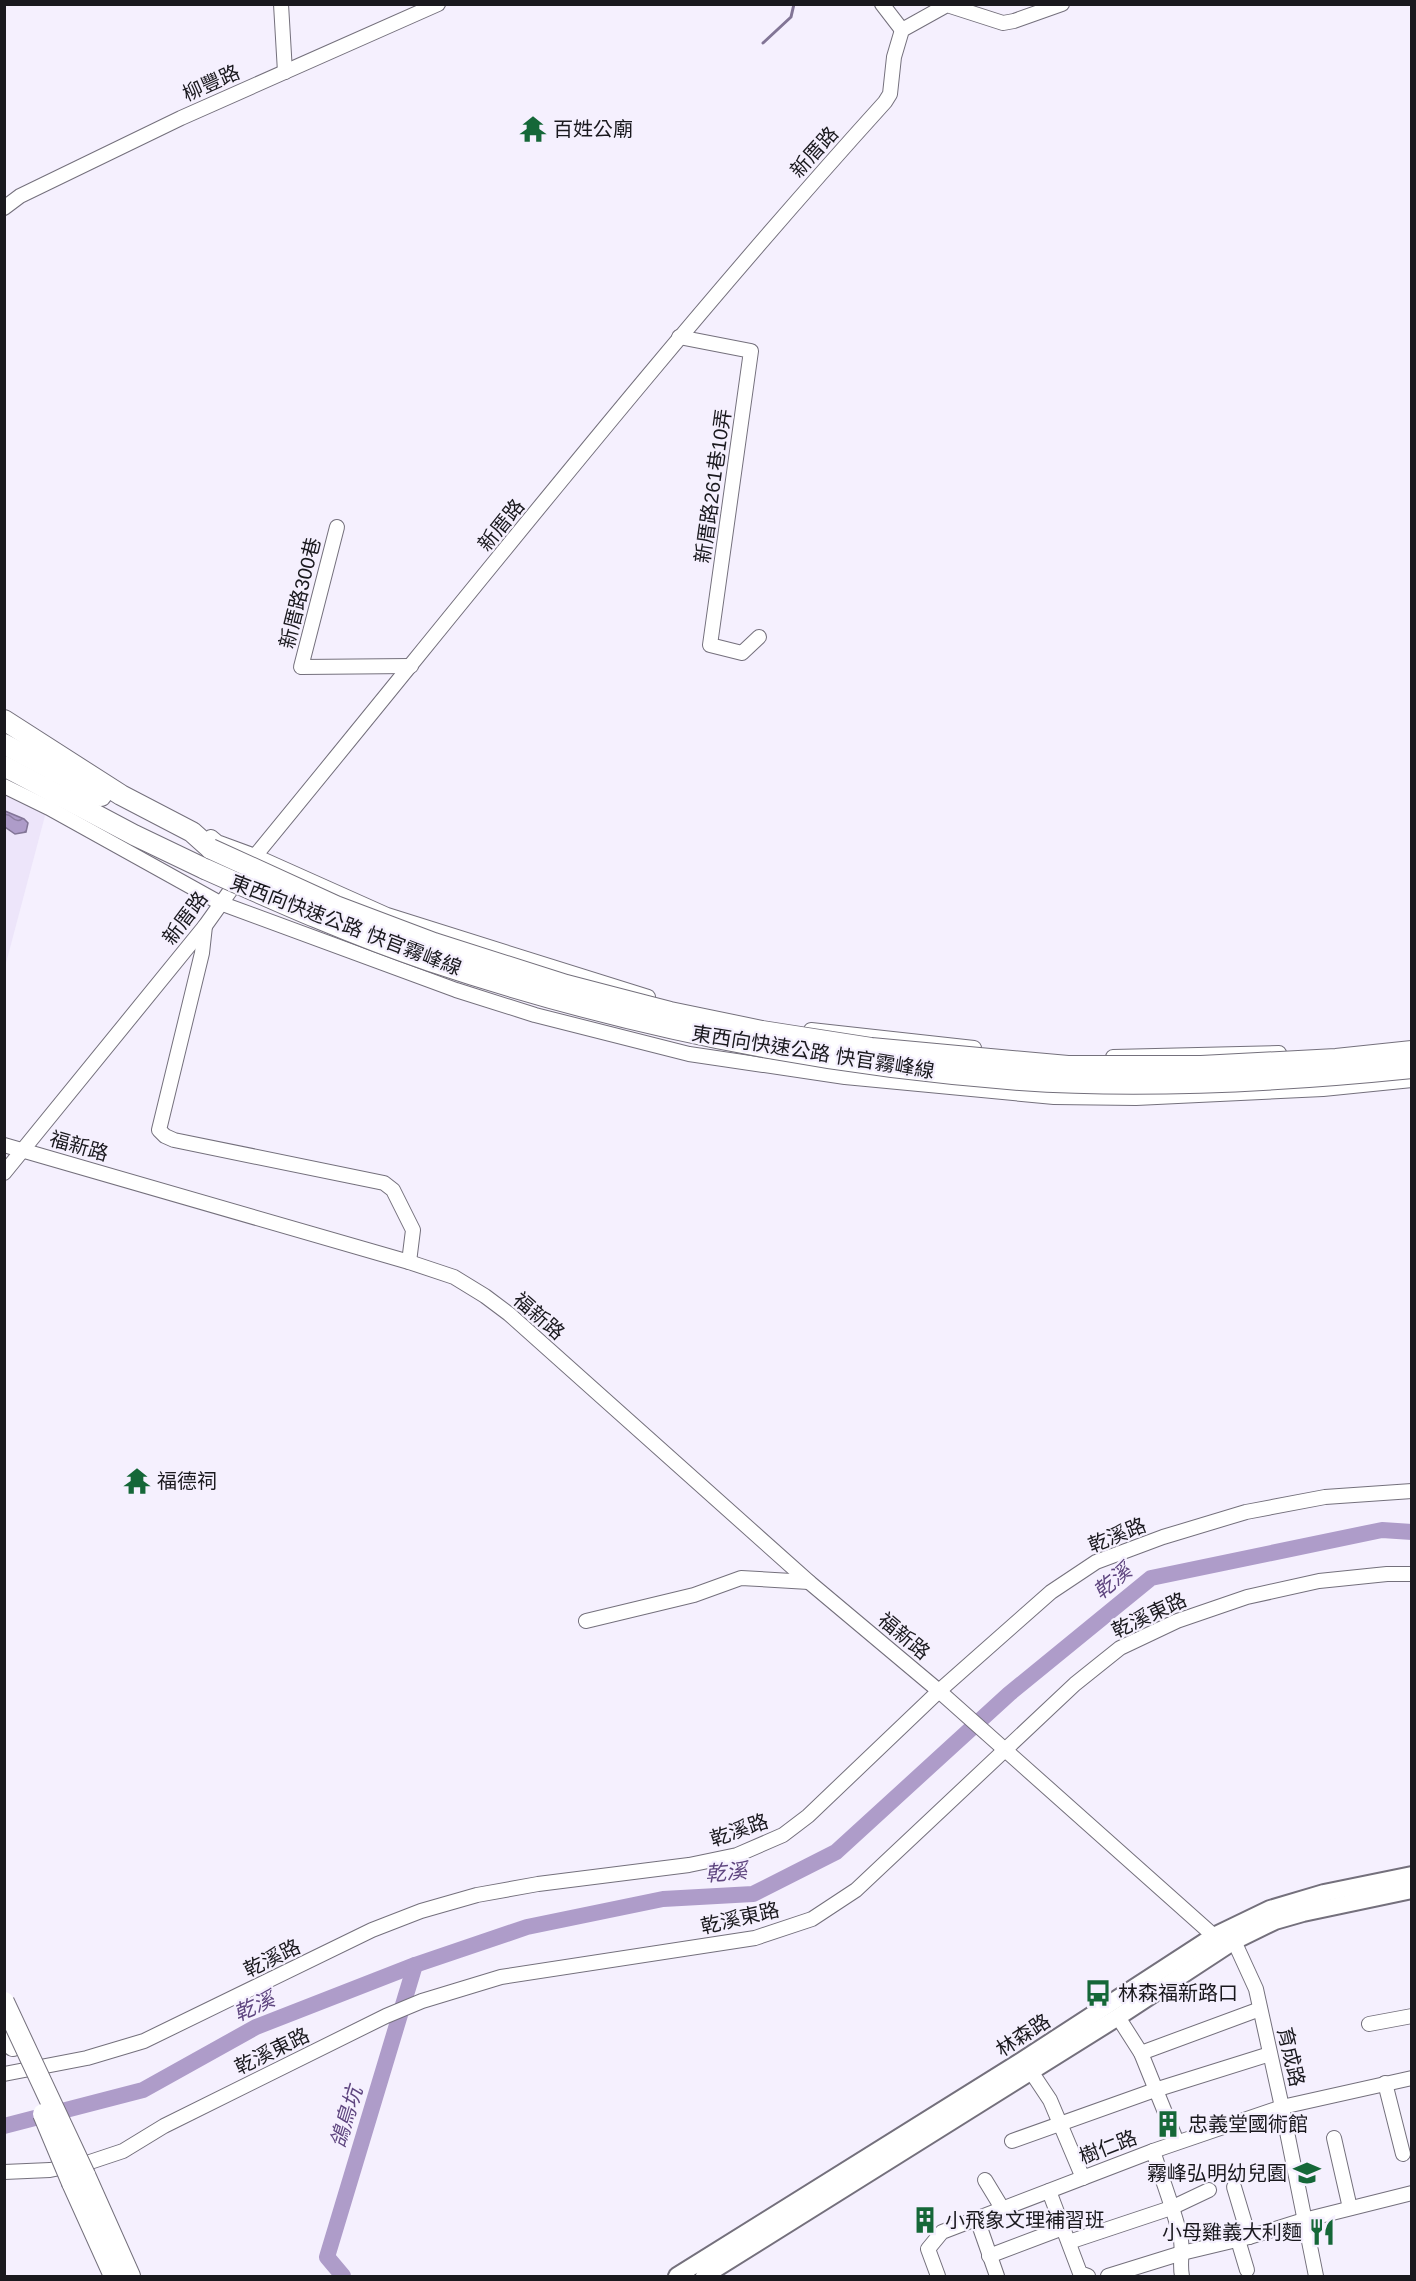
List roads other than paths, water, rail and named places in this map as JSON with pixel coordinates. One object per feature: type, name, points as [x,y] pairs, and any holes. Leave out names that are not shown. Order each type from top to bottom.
[{"type":"highway","points":[[4,720],[121,795],[192,832],[211,849]]},
{"type":"highway","points":[[4,744],[89,790],[211,849]]},
{"type":"highway","points":[[4,766],[134,835],[205,869]]},
{"type":"highway","points":[[4,774],[45,792],[136,839],[205,869]]},
{"type":"highway","name":"東西向快速公路 快官霧峰線","points":[[211,849],[336,906],[434,943],[567,985],[670,1012],[740,1027],[871,1048],[963,1058],[1068,1065],[1201,1066],[1336,1059],[1412,1051]]},
{"type":"highway","name":"東西向快速公路 快官霧峰線","points":[[205,869],[370,938],[491,980],[611,1015],[773,1050],[926,1070],[1020,1080],[1068,1082],[1268,1080],[1412,1068]]},
{"type":"highway","points":[[4,2002],[79,2179],[109,2271]]},
{"type":"highway","points":[[4,2027],[130,2277]]},
{"type":"main road","name":"林森路","points":[[704,2277],[1027,2066],[1214,1936],[1270,1909],[1324,1893],[1412,1875]]},
{"type":"main road","name":"林森路","points":[[677,2277],[1027,2066],[1119,2018],[1234,1941],[1275,1922],[1304,1912],[1412,1890]]},
{"type":"street","points":[[280,4],[285,72]]},
{"type":"street","name":"柳豐路","points":[[4,208],[20,196],[181,118],[438,4]]},
{"type":"street","points":[[882,4],[902,30],[947,5],[1003,23],[1062,4]]},
{"type":"street","name":"新厝路","points":[[4,1173],[205,926],[255,856],[679,337],[792,205],[885,102],[890,94],[894,57],[902,30]]},
{"type":"street","name":"新厝路261巷10弄","points":[[679,337],[751,351],[710,645],[742,653],[759,638]]},
{"type":"street","name":"新厝路300巷","points":[[337,526],[301,667],[411,666]]},
{"type":"street","points":[[4,712],[58,750],[188,820],[217,842],[255,856],[387,915],[678,1006],[779,1026],[1062,1058],[1321,1052],[1412,1041]]},
{"type":"street","points":[[4,786],[49,808],[220,903],[467,994],[535,1015],[700,1055],[845,1077],[1054,1097],[1136,1098],[1323,1089],[1412,1080]]},
{"type":"street","points":[[205,926],[202,953],[159,1130],[174,1140],[384,1183],[393,1190],[413,1230],[409,1262]]},
{"type":"street","name":"福新路","points":[[4,1145],[454,1277],[509,1314],[808,1582],[1003,1747]]},
{"type":"street","name":"乾溪路","points":[[4,2074],[87,2058],[144,2042],[372,1930],[421,1911],[477,1895],[538,1884],[689,1865],[737,1855],[783,1835],[808,1816],[1051,1592],[1096,1562],[1163,1537],[1246,1512],[1325,1497],[1412,1491]]},
{"type":"street","name":"乾溪東路","points":[[4,2172],[50,2170],[90,2162],[123,2151],[164,2126],[386,2016],[422,2001],[501,1977],[755,1938],[813,1919],[856,1890],[1003,1747],[1120,1648],[1177,1621],[1247,1597],[1319,1581],[1387,1574],[1412,1574]]},
{"type":"street","points":[[586,1621],[694,1595],[741,1578],[808,1582]]},
{"type":"street","points":[[1003,1747],[1214,1936],[1234,1941]]},
{"type":"street","name":"育成路","points":[[1234,1941],[1256,1989],[1316,2277]]},
{"type":"street","points":[[1141,2053],[1260,2009]]},
{"type":"street","points":[[1369,2024],[1412,2016]]},
{"type":"street","points":[[1119,2018],[1141,2053],[1177,2142]]},
{"type":"street","points":[[1012,2141],[1060,2122],[1270,2054]]},
{"type":"street","points":[[1027,2066],[1050,2100],[1083,2178]]},
{"type":"street","name":"樹仁路","points":[[938,2277],[928,2249],[942,2232],[1177,2142],[1282,2107],[1412,2078]]},
{"type":"street","points":[[1385,2083],[1403,2154]]},
{"type":"street","points":[[1334,2138],[1350,2208]]},
{"type":"street","points":[[1154,2151],[1181,2237],[1182,2253],[1179,2265],[1182,2277]]},
{"type":"street","points":[[985,2180],[1002,2208]]},
{"type":"street","points":[[1234,2187],[1247,2270]]},
{"type":"street","points":[[1069,2242],[1171,2208],[1209,2190]]},
{"type":"street","points":[[1049,2191],[1079,2275]]},
{"type":"street","points":[[1118,2275],[1182,2253],[1243,2239],[1304,2220],[1412,2193]]},
{"type":"street","points":[[977,2219],[996,2277]]},
{"type":"street","points":[[989,2256],[1063,2228]]},
{"type":"water","points":[[5,811],[28,823],[26,832],[15,834],[5,827]]},
{"type":"waterway","points":[[763,43],[791,17],[794,4]]},
{"type":"waterway","name":"乾溪","points":[[4,2126],[143,2090],[256,2027],[415,1965],[527,1927],[663,1899],[753,1894],[836,1852],[1009,1694],[1151,1578],[1382,1530],[1412,1532]]},
{"type":"waterway","name":"鴿鳥坑","points":[[343,2276],[327,2257],[415,1965]]},
{"type":"place","name":"百姓公廟","points":[[533,129]]},
{"type":"place","name":"福德祠","points":[[137,1481]]},
{"type":"place","name":"林森福新路口","points":[[1098,1993]]},
{"type":"place","name":"忠義堂國術館","points":[[1168,2124]]},
{"type":"place","name":"霧峰弘明幼兒園","points":[[1307,2173]]},
{"type":"place","name":"小飛象文理補習班","points":[[925,2220]]},
{"type":"place","name":"小母雞義大利麵","points":[[1322,2232]]}]
